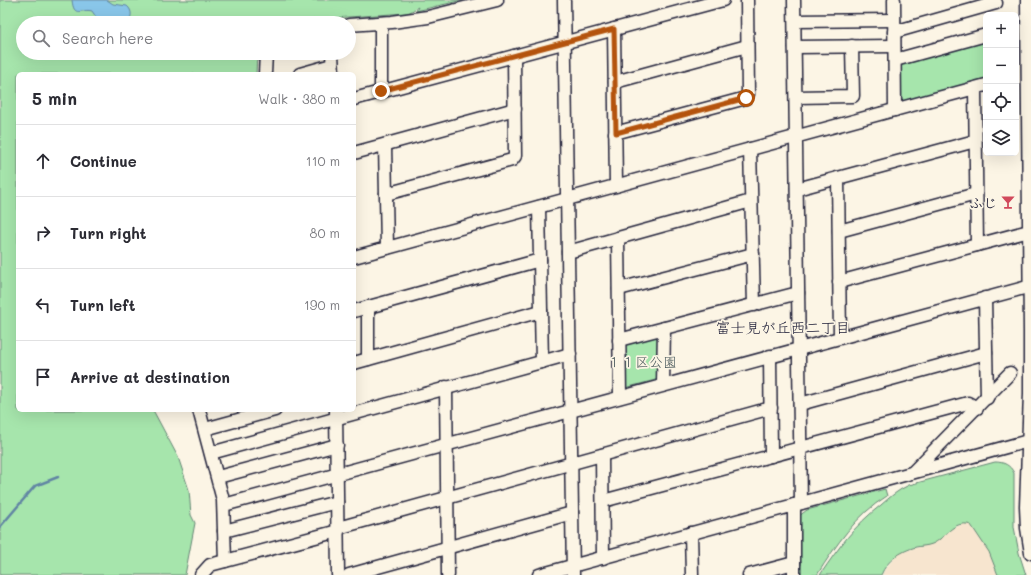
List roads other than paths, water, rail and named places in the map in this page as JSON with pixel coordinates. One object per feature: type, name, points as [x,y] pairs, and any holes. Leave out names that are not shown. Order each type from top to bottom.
[{"type":"street","points":[[356,25],[428,17],[497,0]]},
{"type":"street","points":[[564,0],[573,570]]},
{"type":"street","points":[[356,98],[723,0]]},
{"type":"street","points":[[616,133],[746,98],[748,94],[747,0]]},
{"type":"street","points":[[749,575],[794,569],[800,448],[800,404],[794,0]]},
{"type":"street","points":[[894,0],[895,110]]},
{"type":"street","points":[[1027,0],[1022,75],[1029,126],[1030,178],[1029,231],[1031,340],[1026,519],[1031,552]]},
{"type":"street","points":[[894,32],[996,6]]},
{"type":"street","points":[[795,21],[894,20]]},
{"type":"street","points":[[381,23],[381,91]]},
{"type":"street","points":[[614,29],[616,186]]},
{"type":"street","points":[[895,60],[983,36]]},
{"type":"street","points":[[615,82],[747,46]]},
{"type":"street","points":[[796,97],[853,96],[852,46]]},
{"type":"street","points":[[795,47],[894,46]]},
{"type":"street","points":[[386,194],[512,160],[515,156],[514,56]]},
{"type":"street","points":[[265,72],[266,60]]},
{"type":"street","points":[[306,72],[332,64]]},
{"type":"street","points":[[356,256],[981,86],[976,141],[977,245]]},
{"type":"street","points":[[356,152],[515,109]]},
{"type":"street","points":[[797,189],[976,141]]},
{"type":"street","points":[[385,145],[387,248]]},
{"type":"street","points":[[750,149],[754,305]]},
{"type":"street","points":[[838,178],[840,337]]},
{"type":"street","points":[[839,231],[976,194]]},
{"type":"street","points":[[568,252],[752,201]]},
{"type":"street","points":[[539,207],[542,362]]},
{"type":"street","points":[[839,282],[1029,231]]},
{"type":"street","points":[[618,238],[620,397]]},
{"type":"street","points":[[619,289],[753,254]]},
{"type":"street","points":[[356,310],[540,260]]},
{"type":"street","points":[[224,505],[447,443],[1030,286]]},
{"type":"street","points":[[619,340],[798,293]]},
{"type":"street","points":[[985,298],[986,398]]},
{"type":"street","points":[[368,307],[368,359]]},
{"type":"street","points":[[356,362],[541,311]]},
{"type":"street","points":[[664,328],[664,385]]},
{"type":"street","points":[[800,404],[986,353]]},
{"type":"street","points":[[356,409],[570,354]]},
{"type":"street","points":[[770,356],[771,456]]},
{"type":"street","points":[[912,473],[1010,373]]},
{"type":"street","points":[[446,387],[448,575]]},
{"type":"street","points":[[603,501],[968,403],[977,408]]},
{"type":"street","points":[[201,575],[210,565],[771,408]]},
{"type":"street","points":[[201,412],[224,505],[225,561]]},
{"type":"street","points":[[205,429],[268,412]]},
{"type":"street","points":[[211,453],[336,414],[338,575]]},
{"type":"street","points":[[540,575],[573,570],[603,558],[1028,441]]},
{"type":"street","points":[[218,477],[337,445]]},
{"type":"street","points":[[602,455],[603,558]]},
{"type":"street","points":[[224,531],[338,502]]},
{"type":"street","points":[[349,575],[572,513]]},
{"type":"street","points":[[691,534],[692,575]]},
{"type":"water","points":[[72,0],[107,0],[113,4],[127,6],[131,12],[131,16],[95,16],[92,11],[76,11]]},
{"type":"waterway","points":[[0,527],[35,486],[58,477]]},
{"type":"place","name":"ふじ","points":[[1008,202]]},
{"type":"district","name":"富士見が丘西二丁目","points":[[783,327]]},
{"type":"park label","name":"１１区公園","points":[[642,361]]}]
